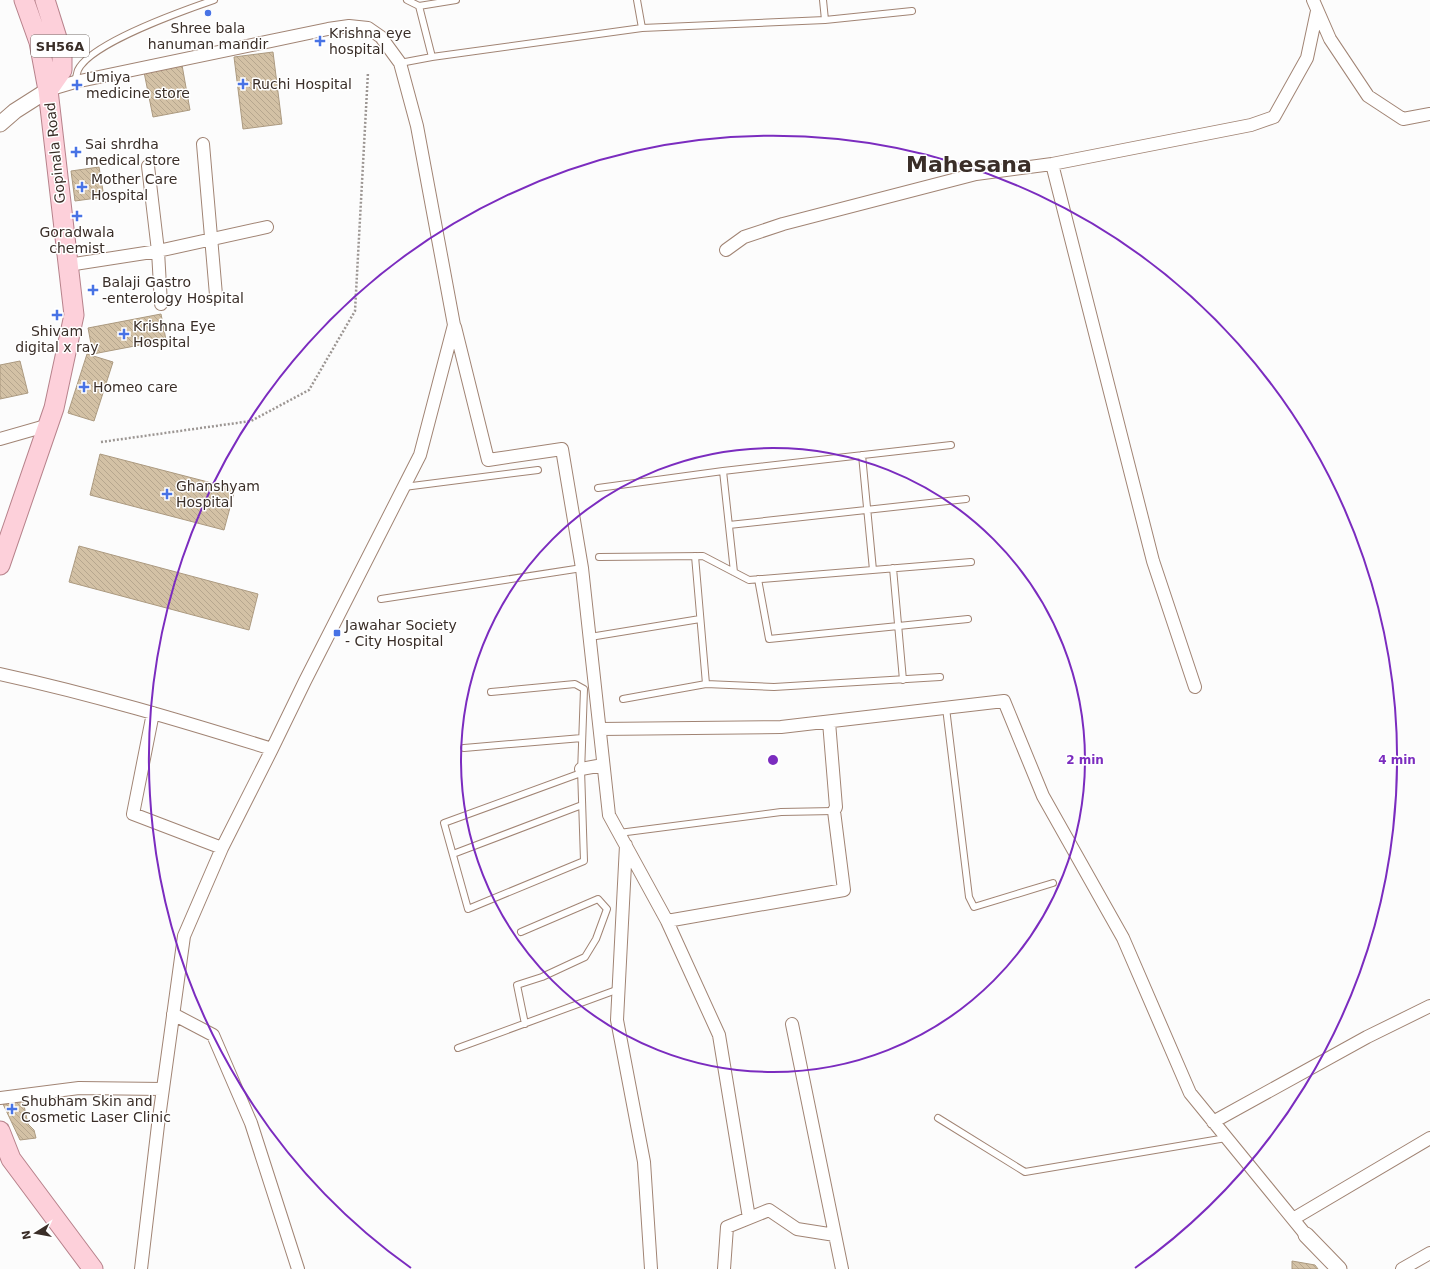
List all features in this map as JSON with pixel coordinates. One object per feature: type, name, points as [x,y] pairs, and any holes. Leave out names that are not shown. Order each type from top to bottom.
[{"type":"main road","points":[[24,0],[39,42],[48,90]]},
{"type":"main road","name":"Gopinala Road","points":[[0,565],[49,425],[74,315],[48,90],[62,70],[62,54],[45,0]]},
{"type":"main road","points":[[0,1131],[11,1159],[93,1269]]},
{"type":"street","points":[[1315,5],[1330,39],[1368,96],[1403,119],[1430,114]]},
{"type":"street","points":[[726,250],[744,237],[783,224],[976,174],[1052,164],[1251,125],[1274,117],[1307,58],[1315,5]]},
{"type":"street","points":[[0,124],[15,111],[48,90],[75,82],[349,26],[368,28],[381,37],[400,63],[416,126],[454,325],[488,460],[562,449],[582,568],[609,815],[667,921],[719,1035],[749,1218]]},
{"type":"street","points":[[203,144],[216,295]]},
{"type":"street","points":[[1052,164],[1153,561],[1195,687]]},
{"type":"street","points":[[148,166],[158,251],[161,304]]},
{"type":"street","points":[[68,265],[158,251],[267,227]]},
{"type":"street","points":[[141,1269],[163,1089],[184,936],[222,848],[420,455],[454,325]]},
{"type":"street","points":[[0,439],[49,425]]},
{"type":"street","points":[[0,674],[51,685],[153,713],[272,749]]},
{"type":"street","points":[[600,729],[781,727],[1004,701],[1043,796],[1123,938],[1190,1093],[1292,1220],[1339,1269]]},
{"type":"street","points":[[153,713],[133,814],[222,848]]},
{"type":"street","points":[[667,921],[844,890],[834,811],[836,807],[829,722]]},
{"type":"street","points":[[581,769],[603,765]]},
{"type":"street","points":[[626,845],[617,1020],[644,1162],[651,1269]]},
{"type":"street","points":[[1213,1122],[1366,1037],[1430,1006]]},
{"type":"street","points":[[173,1014],[213,1035],[251,1123],[298,1269]]},
{"type":"street","points":[[792,1024],[842,1269]]},
{"type":"street","points":[[0,1098],[79,1088],[163,1089]]},
{"type":"street","points":[[1292,1220],[1430,1138]]},
{"type":"street","points":[[724,1269],[727,1227],[769,1210],[797,1229],[836,1235]]},
{"type":"street","points":[[1402,1269],[1430,1253]]},
{"type":"lane","points":[[75,82],[79,69],[90,56],[115,40],[175,13],[214,0]]},
{"type":"lane","points":[[407,0],[419,6],[456,0]]},
{"type":"lane","points":[[637,0],[642,28]]},
{"type":"lane","points":[[823,0],[825,20]]},
{"type":"lane","points":[[419,6],[432,57]]},
{"type":"lane","points":[[400,63],[432,57],[642,28],[825,20],[912,11]]},
{"type":"lane","points":[[598,488],[723,471],[951,445]]},
{"type":"lane","points":[[862,455],[873,570]]},
{"type":"lane","points":[[404,487],[538,470]]},
{"type":"lane","points":[[723,471],[734,572]]},
{"type":"lane","points":[[729,524],[966,500]]},
{"type":"lane","points":[[695,556],[706,684]]},
{"type":"lane","points":[[599,557],[703,556],[749,580],[971,562]]},
{"type":"lane","points":[[381,599],[582,568]]},
{"type":"lane","points":[[893,568],[903,680]]},
{"type":"lane","points":[[758,579],[769,639],[968,619]]},
{"type":"lane","points":[[590,637],[700,619]]},
{"type":"lane","points":[[623,699],[706,684],[774,687],[940,677]]},
{"type":"lane","points":[[490,692],[575,684],[584,689],[581,769],[584,861],[468,909],[444,823],[581,773],[581,769]]},
{"type":"lane","points":[[946,708],[969,897],[974,907],[1052,883]]},
{"type":"lane","points":[[464,748],[582,738]]},
{"type":"lane","points":[[453,854],[582,805]]},
{"type":"lane","points":[[619,833],[781,812],[834,811]]},
{"type":"lane","points":[[521,932],[598,899],[607,909],[596,939],[585,957],[542,977],[517,985],[525,1024]]},
{"type":"lane","points":[[458,1048],[619,989]]},
{"type":"lane","points":[[938,1118],[1024,1172],[1226,1138]]},
{"type":"path","points":[[100,442],[251,422],[309,390],[355,311],[368,72]]},
{"type":"building","points":[[273,52],[282,124],[243,129],[234,57]]},
{"type":"building","points":[[182,65],[190,110],[153,117],[144,72]]},
{"type":"building","points":[[99,167],[104,197],[75,201],[71,171]]},
{"type":"building","points":[[161,314],[166,340],[93,354],[88,328]]},
{"type":"building","points":[[87,354],[113,362],[94,421],[68,413]]},
{"type":"building","points":[[20,361],[28,393],[0,399],[0,365]]},
{"type":"building","points":[[100,454],[235,489],[224,530],[90,495]]},
{"type":"building","points":[[79,546],[258,594],[249,630],[69,582]]},
{"type":"building","points":[[23,1101],[28,1124],[34,1130],[36,1138],[20,1140],[3,1104]]},
{"type":"building","points":[[1292,1261],[1315,1265],[1318,1269],[1292,1269]]},
{"type":"place","name":"Shree bala hanuman mandir","points":[[208,13]]},
{"type":"place","name":"Krishna eye hospital","points":[[320,41]]},
{"type":"place","name":"Ruchi Hospital","points":[[243,84]]},
{"type":"place","name":"Umiya medicine store","points":[[77,85]]},
{"type":"place","name":"Sai shrdha medical store","points":[[76,152]]},
{"type":"place","name":"Mother Care Hospital","points":[[82,187]]},
{"type":"place","name":"Goradwala chemist","points":[[77,216]]},
{"type":"place","name":"Balaji Gastro -enterology Hospital","points":[[93,290]]},
{"type":"place","name":"Shivam digital x ray","points":[[57,315]]},
{"type":"place","name":"Krishna Eye Hospital","points":[[124,334]]},
{"type":"place","name":"Homeo care","points":[[84,387]]},
{"type":"place","name":"Ghanshyam Hospital","points":[[167,494]]},
{"type":"place","name":"Jawahar Society - City Hospital","points":[[337,633]]},
{"type":"place","name":"Shubham Skin and Cosmetic Laser Clinic","points":[[12,1109]]},
{"type":"district","name":"Mahesana","points":[[969,164]]}]
